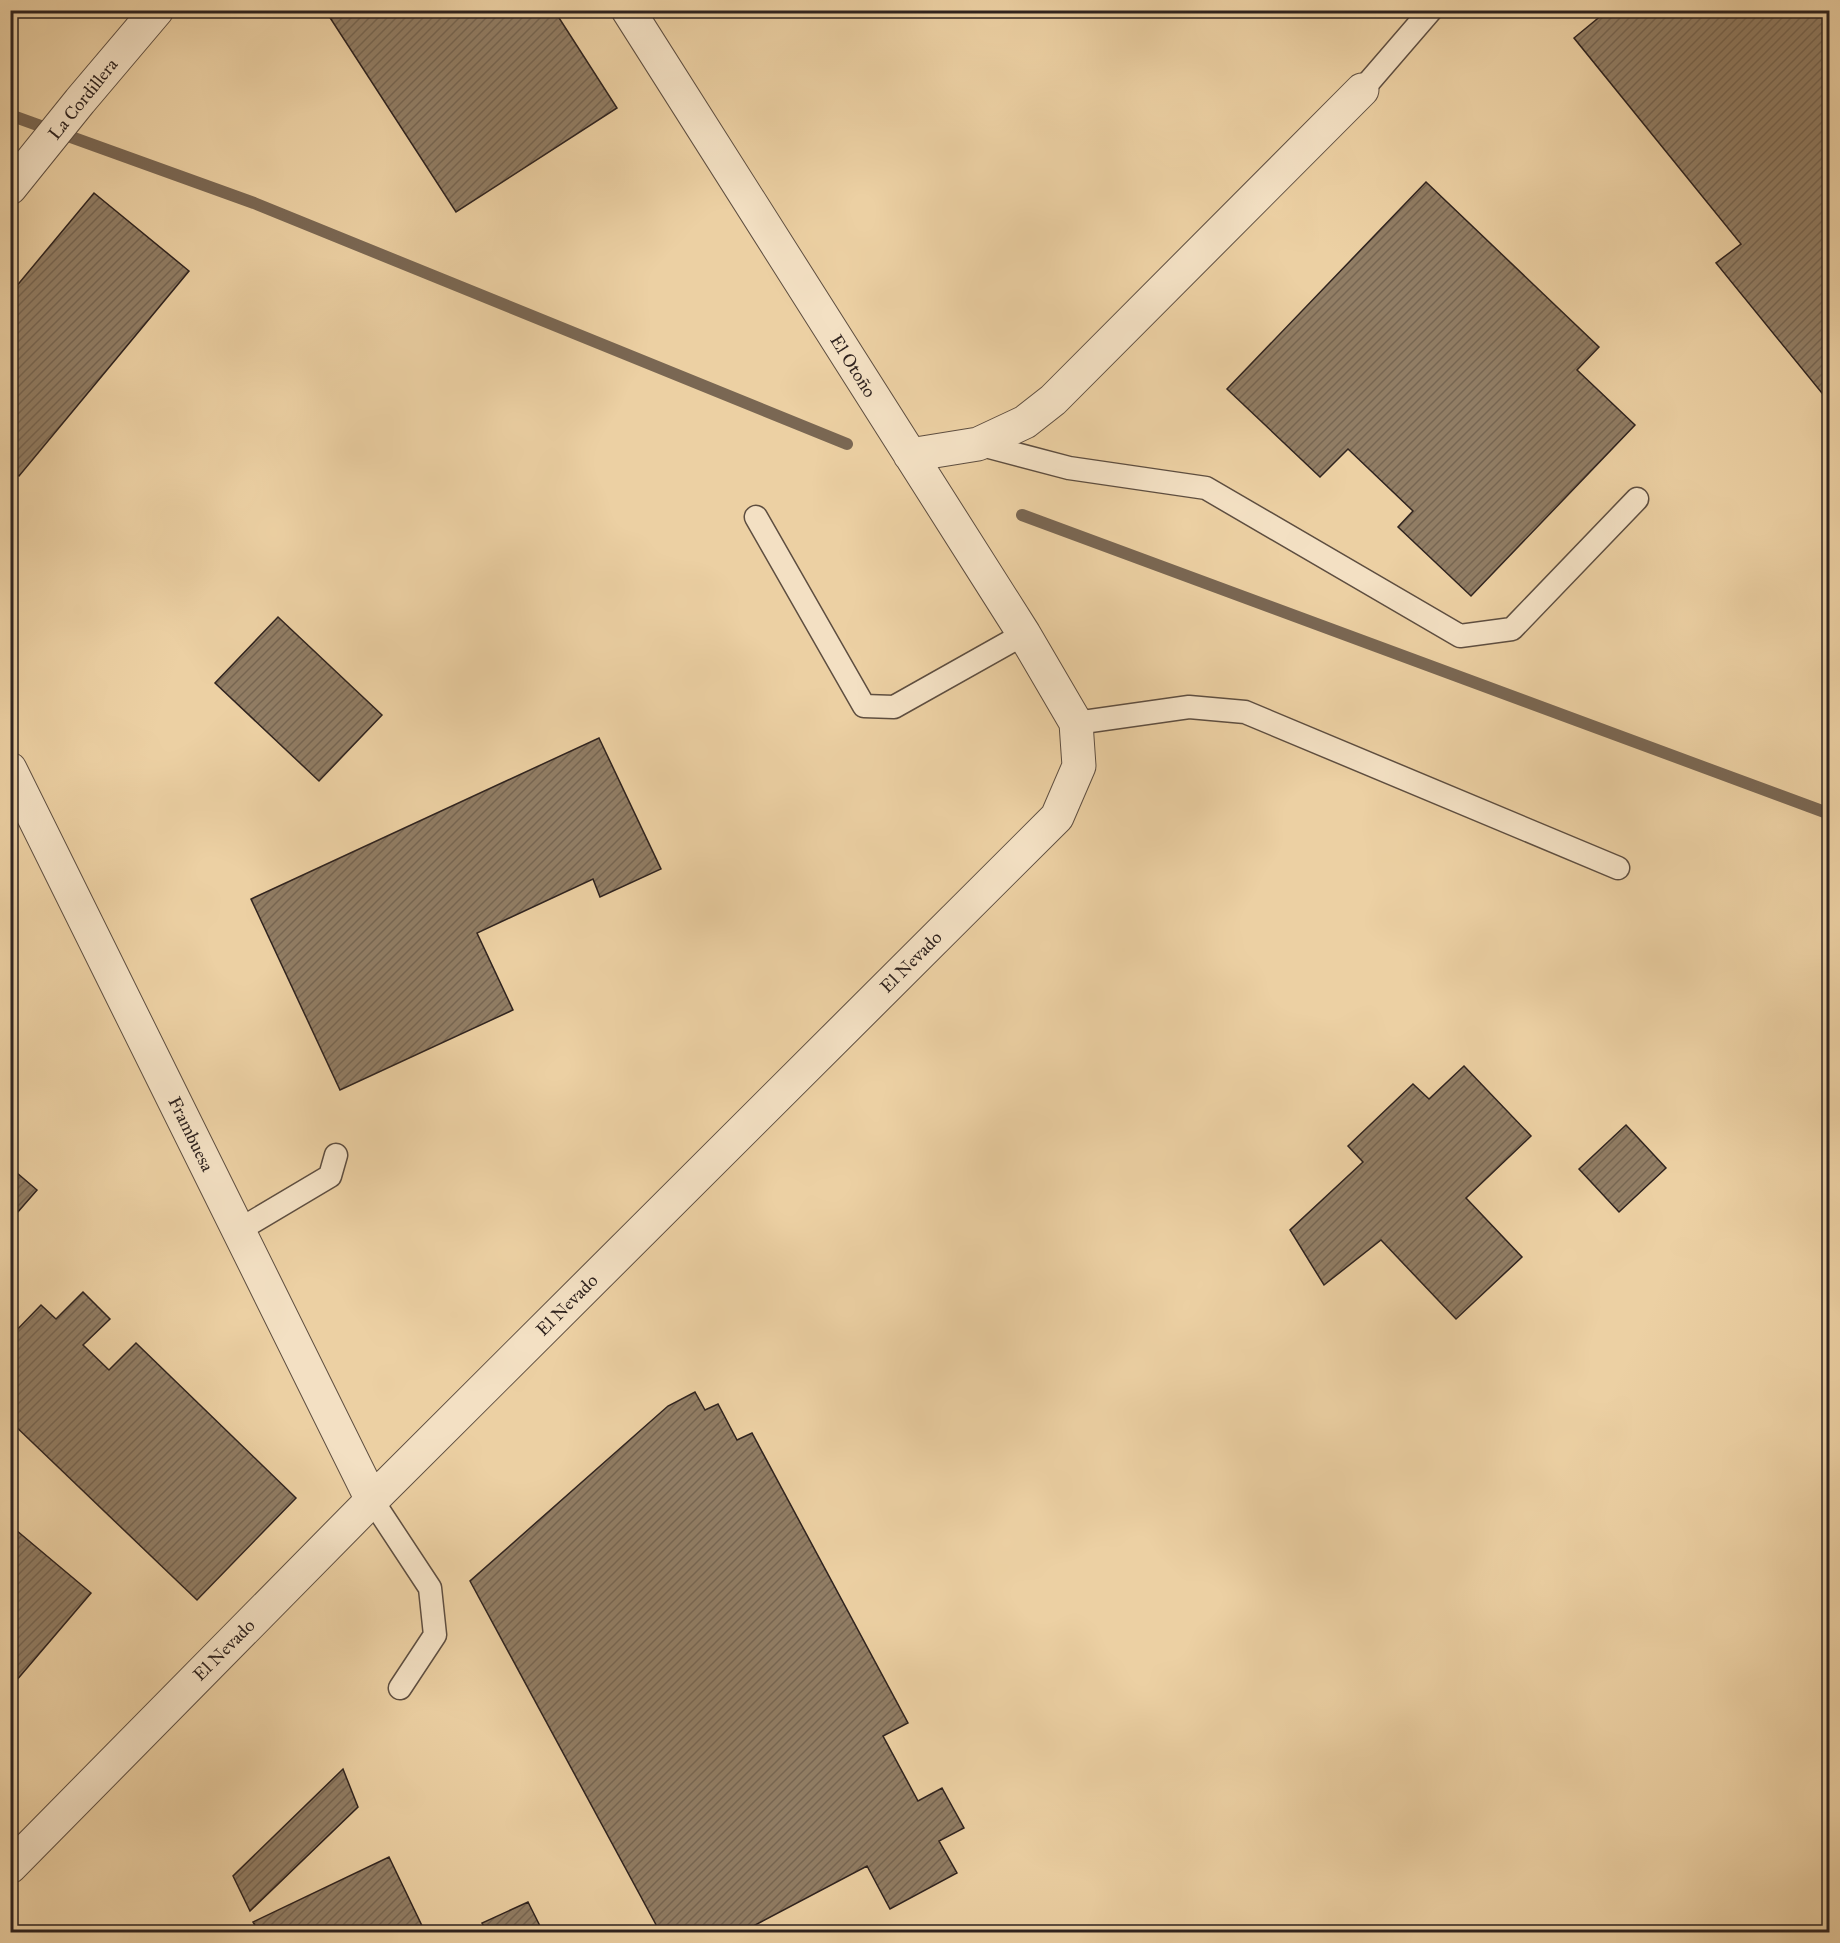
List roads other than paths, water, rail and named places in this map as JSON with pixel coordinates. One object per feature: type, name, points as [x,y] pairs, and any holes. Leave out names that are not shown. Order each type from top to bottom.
[{"type":"street","name":"La Cordillera","points":[[10,188],[157,10]]},
{"type":"street","name":"El Otoño","points":[[628,10],[1024,634],[1076,723]]},
{"type":"street","points":[[910,455],[978,444],[1025,422],[1053,400],[1362,90]]},
{"type":"street","name":"El Nevado","points":[[10,1867],[372,1500],[1057,817],[1079,766],[1076,723]]},
{"type":"street","name":"Frambuesa","points":[[10,769],[372,1500]]},
{"type":"lane","points":[[1362,90],[1431,10]]},
{"type":"lane","points":[[978,444],[1069,468],[1206,488],[1460,636],[1512,629],[1637,499]]},
{"type":"lane","points":[[756,517],[864,706],[894,707],[1024,634]]},
{"type":"lane","points":[[1076,723],[1189,706],[1245,712],[1618,868]]},
{"type":"lane","points":[[239,1230],[330,1176],[336,1155]]},
{"type":"lane","points":[[372,1500],[430,1588],[435,1635],[400,1688]]},
{"type":"waterway","points":[[10,115],[254,203],[847,444]]},
{"type":"waterway","points":[[1022,515],[1830,814]]}]
